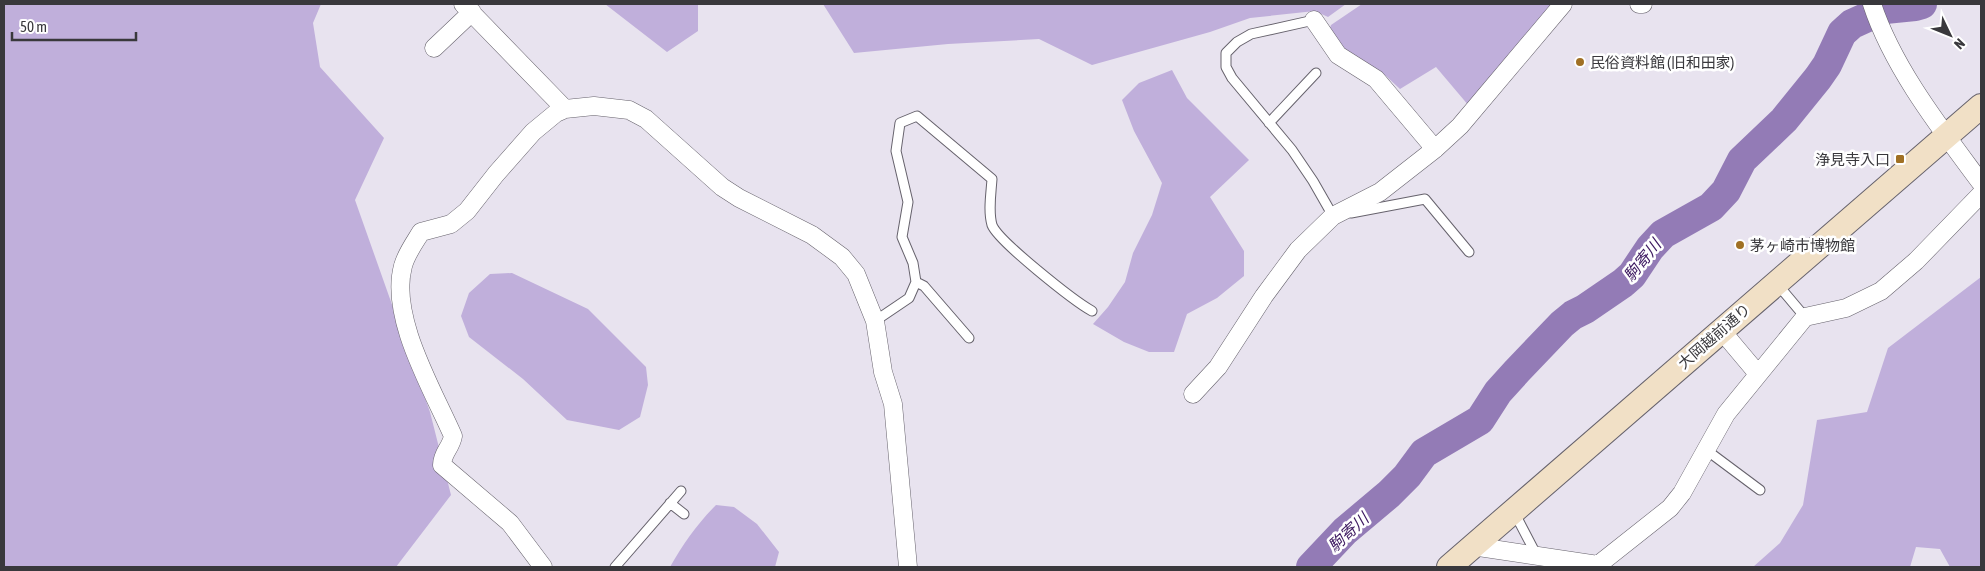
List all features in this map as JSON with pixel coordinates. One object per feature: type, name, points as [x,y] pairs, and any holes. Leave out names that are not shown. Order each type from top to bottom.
[{"type":"street","points":[[1193,394],[1218,367],[1264,296],[1298,250],[1332,216],[1380,192],[1435,149],[1460,126],[1563,4]]},
{"type":"street","points":[[434,48],[468,8],[565,109]]},
{"type":"street","points":[[1874,8],[1886,41],[1902,68],[1981,183]]},
{"type":"street","points":[[1314,20],[1338,55],[1376,79],[1435,149]]},
{"type":"street","points":[[543,567],[510,522],[442,465],[442,458],[452,445],[453,436],[410,343],[400,284],[403,265],[421,232],[451,224],[467,211],[533,132],[556,112],[565,109],[594,106],[629,110],[646,119],[722,187],[739,198],[812,235],[842,257],[856,274],[875,321],[883,372],[893,404],[908,567]]},
{"type":"street","name":"大岡越前通り","points":[[1449,567],[1981,106]]},
{"type":"street","points":[[1472,546],[1598,565],[1670,508],[1682,493],[1726,414],[1805,317],[1846,308],[1881,291],[1916,261],[1981,194]]},
{"type":"street","points":[[1721,330],[1758,374]]},
{"type":"lane","points":[[1314,20],[1251,34],[1237,42],[1226,53],[1226,67],[1232,78],[1292,150],[1313,181],[1332,216],[1425,199],[1469,252]]},
{"type":"lane","points":[[1269,123],[1316,73]]},
{"type":"lane","points":[[875,321],[909,298],[916,282],[913,264],[902,237],[908,202],[896,152],[900,123],[917,116],[992,179],[990,216],[993,228],[1010,246],[1074,301],[1092,311]]},
{"type":"lane","points":[[916,282],[924,286],[969,338]]},
{"type":"lane","points":[[1776,283],[1805,317]]},
{"type":"lane","points":[[1705,449],[1760,490]]},
{"type":"lane","points":[[629,567],[618,564],[681,491]]},
{"type":"lane","points":[[670,504],[684,514]]},
{"type":"lane","points":[[1513,511],[1538,556]]},
{"type":"shaded area","points":[[4,4],[321,4],[313,23],[320,67],[384,138],[355,200],[430,412],[451,495],[396,567],[4,567]]},
{"type":"shaded area","points":[[605,4],[698,4],[698,31],[667,52]]},
{"type":"shaded area","points":[[823,4],[1346,4],[1328,17],[1315,11],[1250,18],[1210,32],[1092,65],[1039,39],[948,44],[854,53]]},
{"type":"shaded area","points":[[1362,4],[1553,4],[1469,106],[1436,67],[1400,89],[1386,76],[1342,49],[1329,31],[1331,25]]},
{"type":"shaded area","points":[[1172,70],[1187,98],[1249,160],[1210,197],[1244,251],[1244,276],[1217,298],[1187,314],[1174,352],[1149,352],[1124,342],[1093,324],[1108,307],[1125,282],[1133,253],[1152,215],[1162,183],[1134,131],[1122,100],[1139,83]]},
{"type":"shaded area","points":[[512,273],[588,309],[646,367],[648,385],[640,417],[619,430],[567,420],[523,379],[469,337],[461,316],[469,293],[490,274]]},
{"type":"shaded area","points":[[1981,277],[1981,567],[1950,567],[1940,549],[1916,547],[1910,567],[1753,567],[1780,543],[1803,505],[1817,420],[1867,412],[1888,348]]},
{"type":"shaded area","points":[[716,505],[734,507],[757,524],[779,552],[775,567],[670,567],[691,534]]},
{"type":"waterway","name":"駒寄川","points":[[1311,567],[1345,531],[1389,494],[1407,476],[1424,453],[1480,420],[1498,392],[1562,324],[1632,275],[1650,248],[1663,234],[1711,207],[1726,191],[1742,160],[1784,120],[1818,78],[1827,65],[1842,33],[1852,24],[1885,9],[1922,4]]},
{"type":"place","name":"民俗資料館 (旧和田家)","points":[[1580,62]]},
{"type":"place","name":"浄見寺入口","points":[[1900,159]]},
{"type":"place","name":"茅ヶ崎市博物館","points":[[1740,245]]}]
